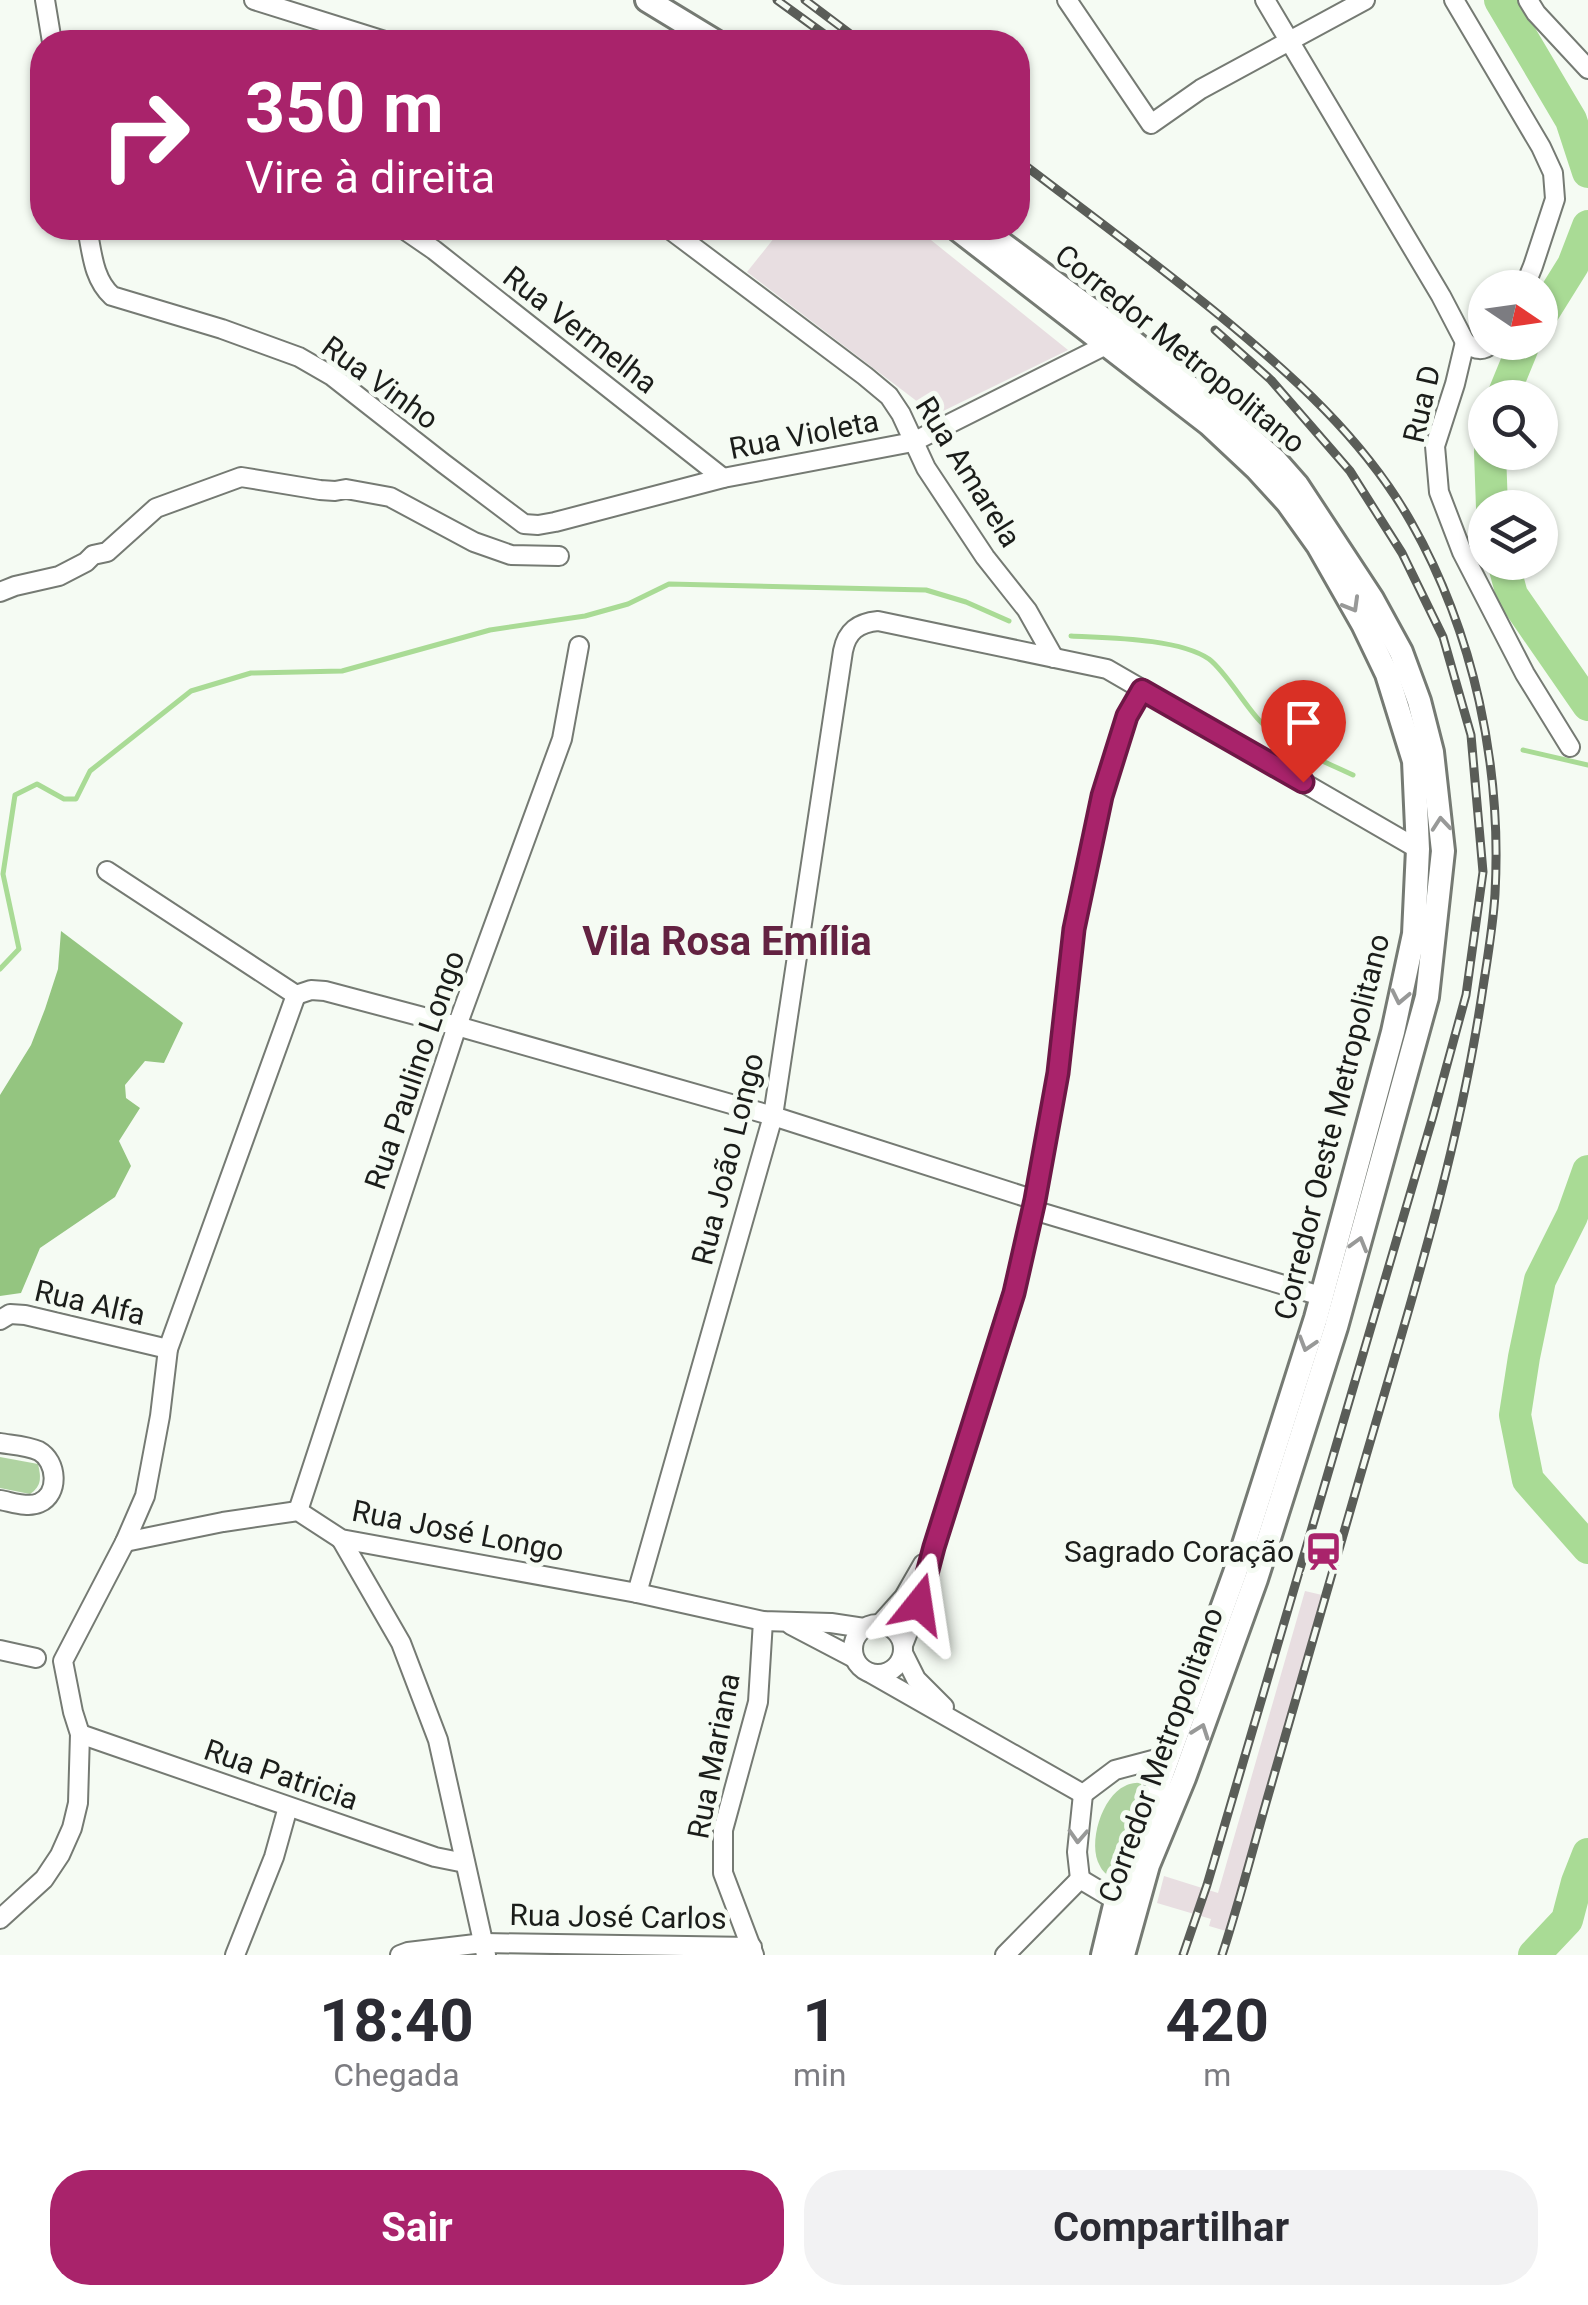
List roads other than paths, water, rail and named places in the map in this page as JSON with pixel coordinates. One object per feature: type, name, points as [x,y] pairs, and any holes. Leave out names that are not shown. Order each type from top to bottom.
[{"type":"main road","points":[[647,0],[696,30]]},
{"type":"main road","points":[[677,0],[721,30]]},
{"type":"main road","name":"Corredor Oeste Metropolitano","points":[[971,240],[1208,424],[1288,503],[1318,545],[1363,624],[1392,688],[1414,761],[1418,848],[1414,934],[1393,1032],[1321,1296],[1235,1573],[1168,1756],[1125,1906],[1103,1955]]},
{"type":"main road","name":"Corredor Metropolitano","points":[[997,240],[1212,405],[1274,460],[1305,496],[1372,599],[1400,652],[1419,701],[1432,752],[1444,851],[1429,987],[1336,1327],[1256,1580],[1174,1801],[1148,1865],[1125,1906],[1123,1955]]},
{"type":"main road","points":[[1418,848],[1430,863],[1429,987]]},
{"type":"main road","points":[[1168,1756],[1175,1768],[1174,1801]]},
{"type":"street","points":[[45,0],[50,30]]},
{"type":"street","points":[[254,0],[350,30]]},
{"type":"street","points":[[1067,0],[1151,124],[1202,89],[1365,0]]},
{"type":"street","points":[[1264,0],[1468,344]]},
{"type":"street","points":[[1454,0],[1553,173],[1555,199],[1532,270]]},
{"type":"street","points":[[1528,0],[1588,69]]},
{"type":"street","name":"Rua Vinho","points":[[90,240],[102,287],[112,296],[299,357],[332,376],[510,515],[524,524],[555,522]]},
{"type":"street","name":"Rua Vermelha","points":[[419,240],[723,478]]},
{"type":"street","name":"Rua Amarela","points":[[684,240],[889,396],[926,468],[985,557],[1027,610],[1054,658]]},
{"type":"street","name":"Rua D","points":[[1465,342],[1435,446],[1439,492],[1462,552],[1526,674],[1570,747]]},
{"type":"street","name":"Rua Violeta","points":[[555,522],[723,478],[913,442],[1106,345]]},
{"type":"street","points":[[0,592],[59,576],[93,555],[107,552],[156,508],[241,477],[320,490],[346,488],[390,497],[474,542],[511,555],[559,556]]},
{"type":"street","name":"Rua João Longo","points":[[637,1594],[773,1116],[842,651],[849,633],[858,625],[878,621],[1054,658]]},
{"type":"street","name":"Rua Paulino Longo","points":[[298,1512],[456,1026],[562,739],[579,646]]},
{"type":"street","points":[[1054,658],[1108,669],[1418,848]]},
{"type":"street","points":[[872,1674],[888,1672],[900,1661],[1014,1293],[1058,1073],[1074,929],[1102,796],[1127,716],[1142,690]]},
{"type":"street","points":[[107,871],[296,996]]},
{"type":"street","points":[[0,1918],[44,1880],[72,1828],[78,1804],[80,1734],[63,1661],[145,1496],[168,1349],[296,996],[311,990],[325,992],[773,1116],[1034,1205],[1321,1296]]},
{"type":"street","name":"Rua Alfa","points":[[0,1320],[10,1314],[26,1314],[168,1349]]},
{"type":"street","points":[[0,1443],[37,1450],[50,1460],[54,1472],[50,1494],[42,1502],[29,1505],[0,1500]]},
{"type":"street","points":[[124,1542],[298,1512]]},
{"type":"street","name":"Rua José Longo","points":[[298,1512],[341,1540],[763,1621],[895,1630],[916,1678],[958,1721]]},
{"type":"street","points":[[341,1540],[401,1643],[438,1740],[485,1949]]},
{"type":"street","points":[[854,1658],[854,1642],[904,1597],[934,1547]]},
{"type":"street","name":"Rua Mariana","points":[[753,1951],[722,1873],[723,1830],[758,1702],[763,1621]]},
{"type":"street","name":"Rua José Longo","points":[[786,1623],[854,1658],[864,1670],[1083,1794]]},
{"type":"street","points":[[0,1650],[36,1658]]},
{"type":"street","name":"Rua Patricia","points":[[80,1734],[435,1857],[465,1863]]},
{"type":"street","points":[[1080,1880],[1076,1852],[1083,1794],[1115,1770],[1168,1756]]},
{"type":"street","points":[[235,1955],[274,1857],[288,1807]]},
{"type":"street","points":[[1080,1880],[1125,1906]]},
{"type":"street","points":[[1005,1955],[1080,1880]]},
{"type":"street","points":[[223,1955],[242,1933]]},
{"type":"street","name":"Rua José Carlos","points":[[400,1955],[485,1949],[753,1951]]},
{"type":"waterway","points":[[1500,0],[1571,120],[1588,172]]},
{"type":"waterway","points":[[1558,289],[1573,265],[1588,226]]},
{"type":"waterway","points":[[1509,380],[1518,360]]},
{"type":"waterway","points":[[1491,470],[1491,490]]},
{"type":"waterway","points":[[1508,580],[1512,595],[1588,705]]},
{"type":"waterway","points":[[0,969],[19,949],[3,874],[15,795],[37,784],[64,799],[76,799],[90,771],[191,691],[251,673],[342,671],[490,630],[585,616],[628,604],[669,584],[926,590],[1009,621]]},
{"type":"waterway","points":[[1071,636],[1142,640],[1196,652],[1215,664],[1253,713],[1279,738],[1353,775]]},
{"type":"waterway","points":[[1523,750],[1588,765]]},
{"type":"waterway","points":[[1588,1171],[1572,1216],[1540,1280],[1515,1415],[1528,1480],[1588,1548]]},
{"type":"waterway","points":[[1534,1955],[1567,1920],[1588,1854]]},
{"type":"railway","points":[[777,0],[818,30]]},
{"type":"railway","points":[[805,0],[845,30]]},
{"type":"railway","points":[[1030,169],[1246,338],[1325,410],[1371,463],[1411,522],[1452,609],[1479,702],[1494,797],[1493,919],[1459,1119],[1411,1304],[1222,1955]]},
{"type":"railway","points":[[1183,1955],[1207,1885],[1433,1116],[1466,995],[1483,872],[1471,735],[1443,637],[1402,553],[1350,471],[1271,380],[1215,330]]},
{"type":"place","name":"Sagrado Coração","points":[[1324,1552]]},
{"type":"district","name":"Vila Rosa Emília","points":[[727,941]]}]
